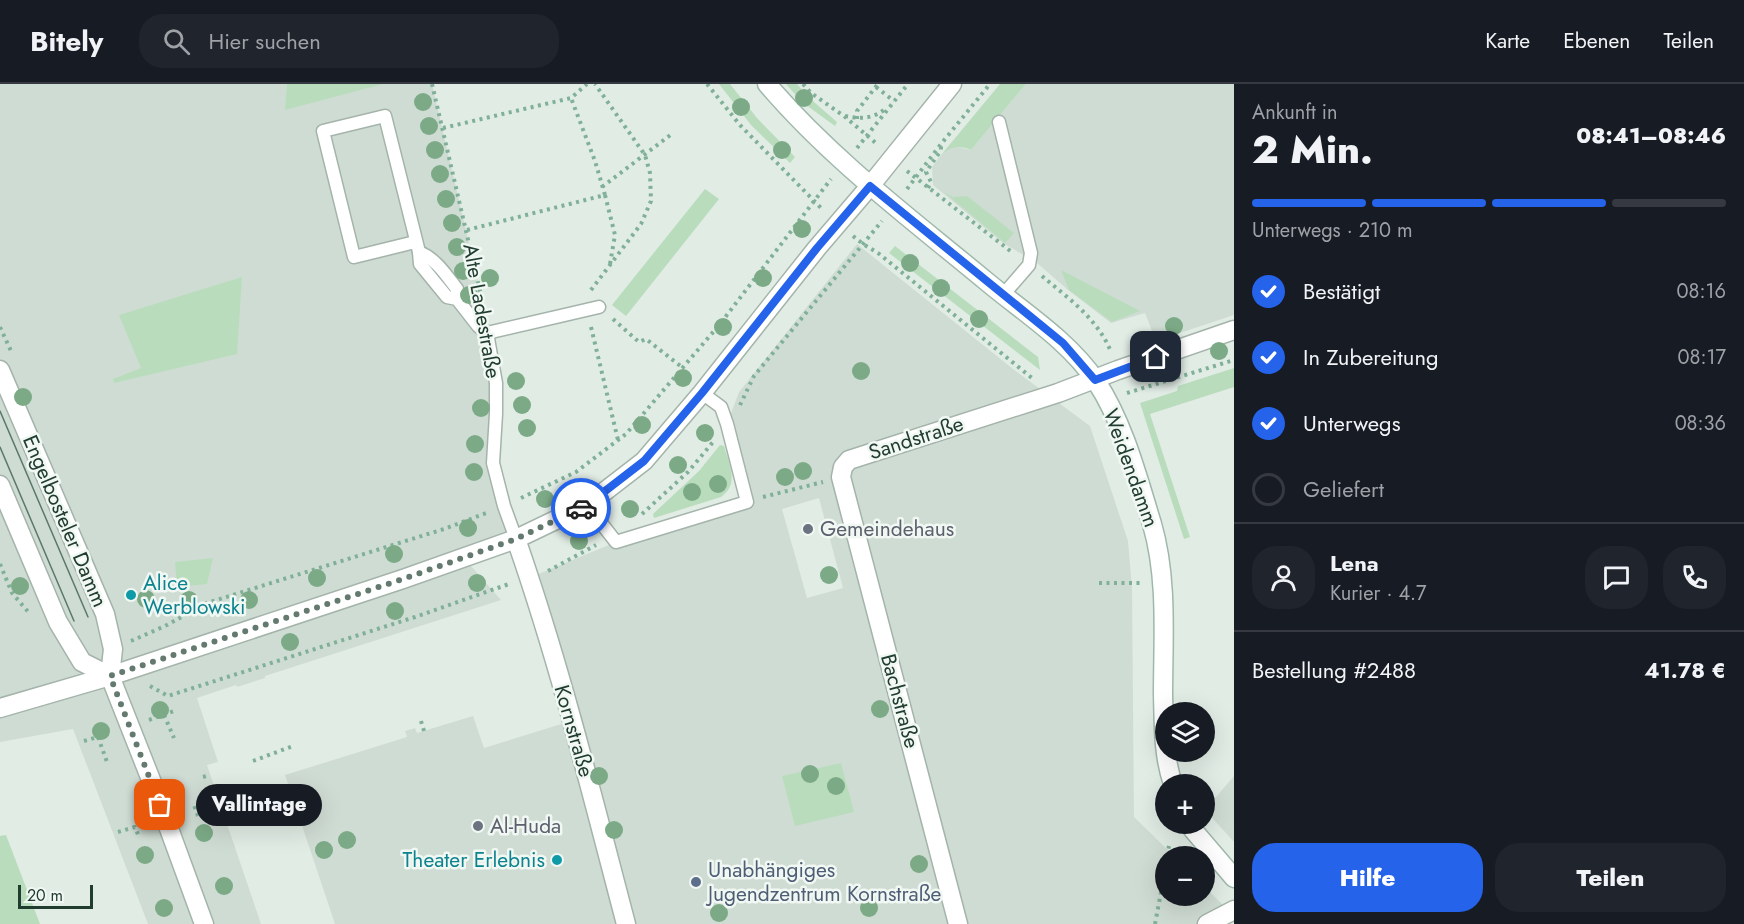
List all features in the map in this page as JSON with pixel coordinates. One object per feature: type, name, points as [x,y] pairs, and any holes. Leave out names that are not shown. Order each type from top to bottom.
[{"type":"street","name":"Weidendamm","points":[[767,84],[790,111],[844,164],[1063,343],[1095,380],[1128,447],[1159,550],[1162,584],[1164,734],[1170,774]]},
{"type":"street","points":[[0,708],[110,676],[403,579],[516,539],[587,505],[644,461],[702,393],[952,84]]},
{"type":"street","name":"Sandstraße","points":[[841,477],[843,467],[849,460],[1058,393],[1234,330]]},
{"type":"street","name":"Engelbosteler Damm","points":[[0,370],[105,614],[113,649],[110,676],[204,924]]},
{"type":"street","name":"Bachstraße","points":[[841,477],[958,924]]},
{"type":"street","points":[[0,485],[58,622],[82,662],[110,676]]},
{"type":"street","name":"Kornstraße","points":[[516,539],[578,742],[626,924]]},
{"type":"street","points":[[1197,834],[1234,878]]},
{"type":"street","points":[[1207,924],[1234,910]]},
{"type":"lane","points":[[417,247],[354,257],[323,131],[385,116],[417,247],[420,264],[447,297],[457,299],[478,326],[488,333],[593,308]]},
{"type":"lane","points":[[999,122],[1031,253],[1029,266],[1004,295]]},
{"type":"lane","name":"Alte Ladestraße","points":[[488,333],[496,383],[493,463],[504,506],[516,539]]},
{"type":"lane","points":[[587,505],[616,542],[747,502],[721,407],[702,393]]},
{"type":"path","name":"Alte Ladestraße","points":[[432,84],[467,230],[488,333]]},
{"type":"path","points":[[443,128],[571,98],[587,84]]},
{"type":"path","points":[[571,98],[595,161],[615,235],[610,265],[641,224],[651,201],[650,173],[645,155],[595,84]]},
{"type":"path","points":[[707,84],[740,125],[838,224],[878,253],[1034,380],[1058,393]]},
{"type":"path","points":[[803,84],[811,93],[844,116],[857,119],[881,113],[893,102]]},
{"type":"path","points":[[130,642],[207,603],[464,522],[576,472],[626,434],[720,324],[813,201],[908,84]]},
{"type":"path","points":[[168,696],[546,573],[635,520],[688,472],[727,424],[754,376],[894,206],[990,84]]},
{"type":"path","points":[[857,119],[857,111],[877,85],[893,102]]},
{"type":"path","points":[[602,187],[673,133]]},
{"type":"path","points":[[928,188],[931,182],[926,171],[941,150],[941,144]]},
{"type":"path","points":[[467,230],[605,195]]},
{"type":"path","points":[[593,308],[639,342],[646,339],[682,368]]},
{"type":"path","points":[[593,308],[618,440]]},
{"type":"path","points":[[1127,393],[1234,360]]},
{"type":"path","points":[[747,502],[841,477]]},
{"type":"path","points":[[0,564],[12,593],[31,616]]},
{"type":"path","points":[[1099,583],[1162,584]]},
{"type":"path","points":[[142,722],[177,710]]},
{"type":"path","points":[[164,715],[174,738]]},
{"type":"path","points":[[421,721],[424,731]]},
{"type":"path","points":[[84,741],[113,732]]},
{"type":"path","points":[[98,737],[107,762]]},
{"type":"path","points":[[253,761],[293,746]]},
{"type":"path","points":[[203,777],[210,775]]},
{"type":"path","points":[[198,816],[194,805],[210,798]]},
{"type":"path","points":[[118,832],[135,827],[139,837]]},
{"type":"path","points":[[1155,924],[1158,906]]},
{"type":"shaded area","points":[[0,84],[432,84],[486,317],[496,383],[493,463],[516,539],[464,558],[501,600],[265,676],[265,678],[197,698],[218,762],[207,765],[261,924],[148,924],[73,729],[0,742]]},
{"type":"shaded area","points":[[1026,84],[1234,84],[1234,315],[1156,341],[1145,313],[1111,323],[1037,263],[1003,243],[933,185],[932,167],[941,155],[957,147],[971,150]]},
{"type":"shaded area","points":[[857,244],[1013,369],[1090,426],[1128,541],[1132,588],[1134,817],[1164,846],[1155,846],[1155,906],[1215,906],[1215,897],[1230,912],[1207,924],[335,924],[285,775],[407,737],[405,731],[415,728],[417,733],[473,716],[484,748],[571,721],[529,578],[616,542],[747,502],[727,424],[739,392]],"holes":[[[819,498],[843,588],[807,598],[782,509]]]},
{"type":"shaded area","points":[[1234,776],[1234,842],[1215,821],[1215,798]]},
{"type":"green space","points":[[287,84],[383,84],[285,110]]},
{"type":"green space","points":[[719,84],[730,84],[757,118],[795,157],[790,163],[751,125]]},
{"type":"green space","points":[[786,84],[797,84],[807,96],[837,122],[835,126],[802,102]]},
{"type":"green space","points":[[1000,84],[1026,84],[971,150],[955,148],[941,155]]},
{"type":"green space","points":[[705,189],[719,199],[626,316],[612,305]]},
{"type":"green space","points":[[944,192],[953,197],[967,196],[1014,233],[1005,243]]},
{"type":"green space","points":[[895,246],[1038,357],[1040,370],[889,253]]},
{"type":"green space","points":[[1061,270],[1140,311],[1112,322],[1069,290]]},
{"type":"green space","points":[[242,277],[237,354],[114,383],[113,379],[141,368],[119,315]]},
{"type":"green space","points":[[1234,368],[1234,387],[1150,414],[1190,537],[1184,539],[1140,403],[1177,391],[1178,386]]},
{"type":"green space","points":[[720,445],[724,446],[732,473],[727,492],[721,497],[654,518],[653,514],[699,471]]},
{"type":"green space","points":[[213,558],[207,584],[177,587],[175,562]]},
{"type":"green space","points":[[841,763],[854,812],[795,826],[782,776]]},
{"type":"green space","points":[[6,835],[40,924],[0,924],[0,836]]},
{"type":"tram line","points":[[0,411],[88,617]]},
{"type":"tram line","points":[[0,447],[74,621]]},
{"type":"way so far","points":[[160,805],[110,676],[516,539],[581,508]]},
{"type":"place","name":"Gemeindehaus","points":[[808,529]]},
{"type":"place","name":"Alice Werblowski","points":[[131,595]]},
{"type":"place","name":"Vallintage","points":[[160,805]]},
{"type":"place","name":"Al-Huda","points":[[478,826]]},
{"type":"place","name":"Theater Erlebnis","points":[[557,860]]},
{"type":"place","name":"Unabhängiges Jugendzentrum Kornstraße","points":[[696,882]]},
{"type":"route","points":[[581,508],[644,461],[870,186],[1063,343],[1095,380],[1156,357]]}]
